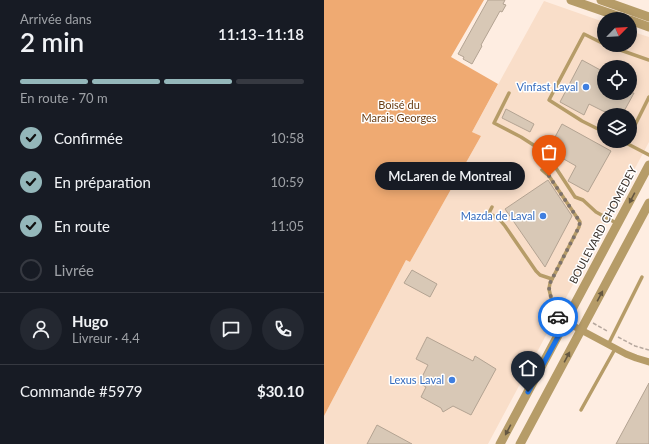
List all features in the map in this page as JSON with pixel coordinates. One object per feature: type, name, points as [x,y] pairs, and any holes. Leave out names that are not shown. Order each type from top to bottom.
[{"type":"street","points":[[571,0],[605,12]]},
{"type":"street","points":[[601,0],[649,17]]},
{"type":"street","points":[[637,23],[649,27]]},
{"type":"street","name":"BOULEVARD CHOMEDEY","points":[[500,444],[649,165]]},
{"type":"street","points":[[520,444],[649,203]]},
{"type":"street","points":[[566,322],[615,349],[649,362]]},
{"type":"lane","points":[[608,12],[612,4]]},
{"type":"lane","points":[[597,40],[584,34],[549,100],[582,121],[597,128]]},
{"type":"lane","points":[[624,52],[649,60]]},
{"type":"lane","points":[[509,93],[494,123],[535,146],[554,165],[575,197],[584,200],[596,212],[618,224]]},
{"type":"lane","points":[[637,121],[649,97]]},
{"type":"lane","points":[[637,148],[649,155]]},
{"type":"lane","points":[[542,170],[549,176],[580,222],[579,227],[549,287],[552,302],[548,311],[566,322]]},
{"type":"lane","points":[[492,207],[489,213],[500,220],[505,226],[536,271],[540,275],[552,279]]},
{"type":"lane","points":[[608,344],[642,277]]},
{"type":"lane","points":[[581,410],[615,349]]},
{"type":"path","points":[[597,325],[606,331]]},
{"type":"path","points":[[621,338],[636,346],[649,350]]},
{"type":"shaded area","points":[[544,1],[597,20],[597,52],[637,52],[637,33],[649,37],[649,142],[488,444],[326,444],[324,438],[324,416],[406,260],[410,262],[481,136],[472,132]]},
{"type":"green space","name":"Boisé du Marais Georges","points":[[324,0],[484,0],[451,57],[498,84],[472,132],[481,136],[410,262],[406,260],[324,416]]},
{"type":"building","points":[[488,0],[505,0],[503,4],[506,5],[502,12],[500,11],[472,64],[458,54]]},
{"type":"building","name":"Vinfast Laval","points":[[582,60],[597,68],[597,100],[630,100],[626,108],[597,108],[589,104],[584,115],[560,102]]},
{"type":"building","points":[[506,109],[534,124],[530,132],[502,118]]},
{"type":"building","points":[[562,124],[597,143],[597,148],[606,148],[611,151],[588,192],[568,181],[576,166],[548,150]]},
{"type":"building","points":[[548,180],[572,216],[545,267],[505,209]]},
{"type":"building","points":[[412,270],[437,284],[430,297],[404,283]]},
{"type":"building","points":[[427,337],[473,361],[475,356],[496,369],[471,415],[453,406],[443,412],[441,408],[421,397],[426,387],[419,383],[428,365],[416,359]]},
{"type":"building","points":[[649,383],[649,444],[616,444]]},
{"type":"building","points":[[377,425],[412,444],[367,444]]},
{"type":"way so far","points":[[549,176],[580,222],[579,227],[549,287],[552,302],[548,311],[558,317]]},
{"type":"place","name":"Vinfast Laval","points":[[586,87]]},
{"type":"place","name":"McLaren de Montreal","points":[[549,176]]},
{"type":"place","name":"Mazda de Laval","points":[[543,216]]},
{"type":"place","name":"Lexus Laval","points":[[452,380]]},
{"type":"route","points":[[528,392],[566,322],[558,317]]}]
